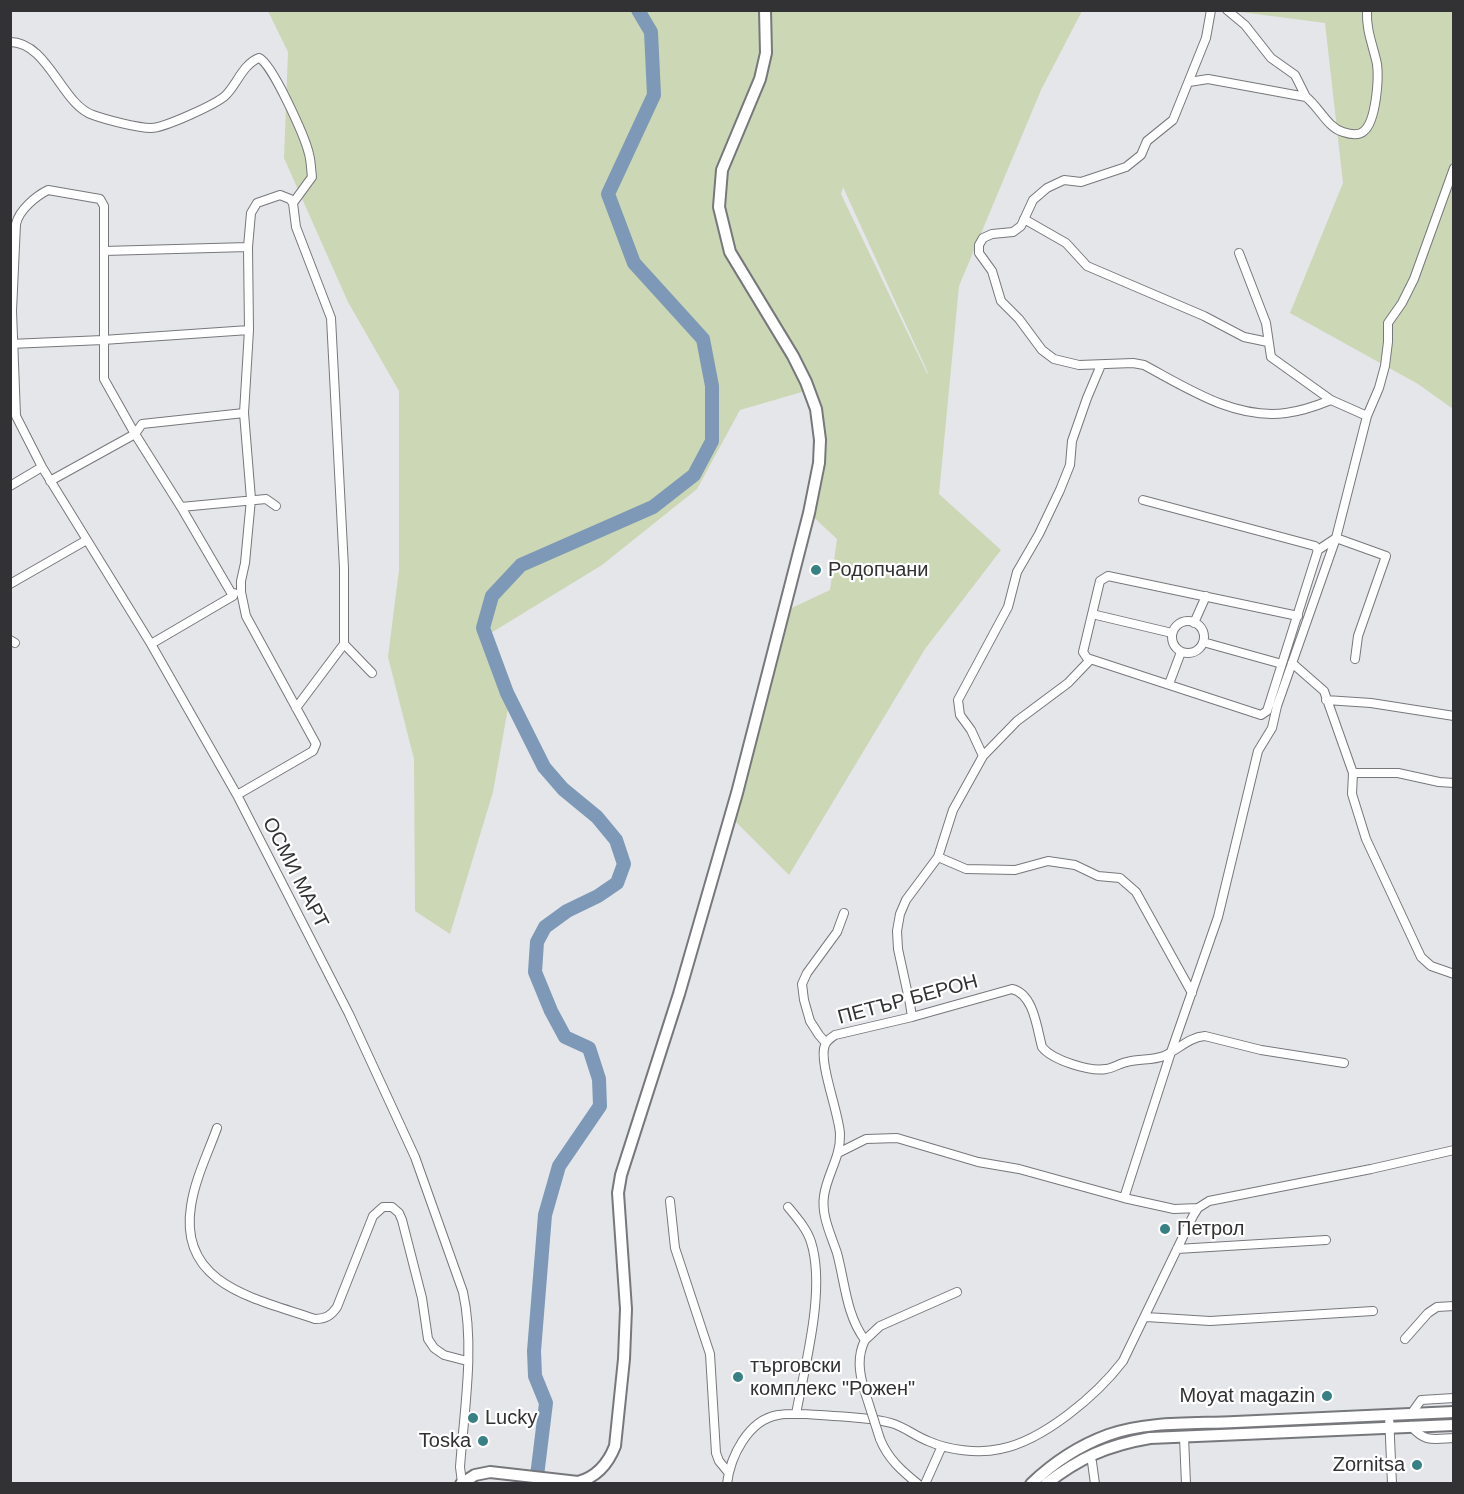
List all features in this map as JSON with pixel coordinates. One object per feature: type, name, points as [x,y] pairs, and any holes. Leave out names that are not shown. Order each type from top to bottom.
[{"type":"street","points":[[461,1483],[483,1472],[517,1474],[578,1483],[595,1475],[603,1468],[615,1446],[626,1309],[618,1193],[621,1175],[679,994],[737,793],[809,513],[819,463],[820,440],[816,410],[807,382],[793,356],[730,252],[719,207],[722,170],[760,79],[766,53],[765,10]]},
{"type":"street","points":[[1211,10],[1206,38],[1173,120],[1147,141],[1141,155],[1126,167],[1081,182],[1064,180],[1047,188],[1033,200],[1021,226],[1013,232],[992,234],[983,238],[979,245],[979,253],[992,271],[1001,301],[1019,319],[1042,350],[1054,359],[1079,364],[1133,363],[1144,365],[1206,398],[1253,412],[1285,413],[1310,408],[1331,400]]},
{"type":"street","points":[[1227,10],[1245,25],[1271,58],[1295,75],[1306,97]]},
{"type":"street","points":[[1189,82],[1208,79],[1306,97],[1341,132],[1357,135],[1369,126],[1378,90],[1377,66],[1366,27],[1367,10]]},
{"type":"street","points":[[10,42],[21,43],[30,49],[84,111],[96,116],[152,128],[184,117],[224,97],[250,63],[262,59],[286,98],[309,153],[312,177],[293,203]]},
{"type":"street","points":[[1124,1198],[1218,917],[1258,752],[1272,728],[1336,538],[1367,416],[1379,388],[1385,366],[1388,323],[1402,303],[1414,279],[1454,168]]},
{"type":"street","name":"ОСМИ МАРТ","points":[[105,251],[104,206],[100,199],[53,189],[43,192],[24,209],[17,219],[11,310],[16,416],[50,481],[85,541],[151,644],[237,795],[349,1014],[415,1157],[463,1292],[468,1322],[461,1483]]},
{"type":"street","points":[[237,795],[316,748],[316,744],[296,708],[246,616],[241,581],[251,499],[244,413],[249,330],[248,247],[251,213],[257,203],[280,195],[290,199],[293,203],[296,227],[325,298],[333,330],[333,374],[344,568],[344,644],[296,708]]},
{"type":"street","points":[[1024,219],[1066,243],[1087,266],[1204,316],[1245,337],[1268,342]]},
{"type":"street","points":[[233,596],[104,379],[105,251],[248,247]]},
{"type":"street","points":[[1239,253],[1266,323],[1271,357],[1331,400],[1367,416]]},
{"type":"street","points":[[12,344],[249,330]]},
{"type":"street","points":[[983,756],[971,730],[960,715],[958,700],[1008,607],[1017,572],[1039,534],[1060,490],[1070,465],[1072,441],[1101,365]]},
{"type":"street","points":[[50,481],[135,434],[142,424],[244,413]]},
{"type":"street","points":[[10,486],[42,467]]},
{"type":"street","points":[[182,507],[251,499],[266,499],[276,506]]},
{"type":"street","points":[[1143,501],[1312,543],[1318,550]]},
{"type":"street","points":[[1298,616],[1107,576],[1100,581],[1083,652],[1090,660],[1261,715],[1267,711],[1298,616],[1318,550],[1336,538]]},
{"type":"street","points":[[1336,538],[1386,556],[1358,636],[1355,659]]},
{"type":"street","points":[[10,584],[85,541]]},
{"type":"street","points":[[151,644],[233,596],[241,581]]},
{"type":"street","points":[[1194,623],[1206,596]]},
{"type":"street","points":[[1092,614],[1172,633]]},
{"type":"street","points":[[1181,623],[1194,623],[1203,633],[1203,642],[1194,652],[1181,652],[1174,646],[1172,633],[1181,623]]},
{"type":"street","points":[[1203,642],[1282,664]]},
{"type":"street","points":[[344,644],[372,673]]},
{"type":"street","points":[[1169,684],[1181,652]]},
{"type":"street","points":[[912,1017],[898,949],[897,931],[900,914],[906,900],[938,857],[953,810],[983,756],[1017,721],[1068,683],[1090,660]]},
{"type":"street","points":[[1292,663],[1324,692],[1353,773],[1352,794],[1366,839],[1421,957],[1431,966],[1454,974]]},
{"type":"street","points":[[1326,700],[1371,703],[1454,716]]},
{"type":"street","points":[[1353,773],[1398,773],[1454,783]]},
{"type":"street","points":[[938,857],[966,869],[1015,870],[1048,861],[1076,865],[1098,876],[1120,878],[1136,892],[1192,993]]},
{"type":"street","points":[[826,1042],[810,1021],[802,984],[807,973],[837,932],[844,914]]},
{"type":"street","name":"ПЕТЪР БЕРОН","points":[[865,1340],[857,1327],[845,1292],[838,1257],[824,1210],[823,1197],[838,1153],[840,1136],[838,1117],[824,1062],[826,1042],[835,1035],[912,1017],[1012,989],[1026,997],[1042,1047],[1053,1057],[1095,1070],[1103,1070],[1129,1061],[1151,1060],[1171,1052],[1196,1037],[1205,1036],[1261,1050],[1344,1063]]},
{"type":"street","points":[[217,1128],[196,1184],[190,1216],[192,1242],[196,1252],[202,1264],[217,1279],[239,1293],[315,1319],[322,1319],[333,1313],[337,1307],[373,1216],[383,1207],[392,1207],[399,1213],[402,1220],[422,1298],[428,1339],[434,1348],[444,1355],[467,1361]]},
{"type":"street","points":[[838,1153],[866,1139],[897,1138],[978,1162],[1018,1169],[1174,1209],[1201,1206],[1214,1200],[1454,1150]]},
{"type":"street","points":[[670,1202],[675,1248],[710,1354],[716,1453],[728,1472]]},
{"type":"street","points":[[727,1484],[728,1472],[734,1456],[752,1430],[776,1415],[796,1413],[889,1423],[942,1446],[982,1451],[999,1449],[1033,1438],[1050,1428],[1096,1392],[1124,1361],[1193,1216],[1201,1206]]},
{"type":"street","points":[[788,1207],[801,1222],[811,1242],[816,1277],[813,1316],[796,1413]]},
{"type":"street","points":[[1177,1249],[1326,1240]]},
{"type":"street","points":[[918,1484],[901,1471],[880,1439],[864,1389],[860,1354],[865,1340],[880,1326],[957,1292]]},
{"type":"street","points":[[1405,1339],[1428,1313],[1437,1307],[1454,1306]]},
{"type":"street","points":[[1146,1317],[1210,1321],[1373,1311]]},
{"type":"street","points":[[1411,1414],[1421,1400],[1454,1398]]},
{"type":"street","points":[[1032,1484],[1050,1466],[1080,1447],[1128,1430],[1180,1425],[1454,1412]]},
{"type":"street","points":[[1389,1415],[1392,1484]]},
{"type":"street","points":[[1046,1484],[1092,1454],[1122,1443],[1150,1438],[1454,1425]]},
{"type":"street","points":[[1411,1426],[1426,1439],[1454,1438]]},
{"type":"street","points":[[1184,1437],[1186,1484]]},
{"type":"street","points":[[925,1484],[942,1446]]},
{"type":"street","points":[[1092,1462],[1095,1484]]},
{"type":"green space","points":[[268,11],[1082,11],[1041,90],[959,286],[939,494],[1001,550],[925,649],[789,875],[730,816],[783,612],[830,590],[837,539],[809,513],[827,443],[809,390],[740,410],[697,489],[602,565],[486,636],[508,708],[493,792],[450,934],[415,911],[414,759],[388,657],[399,570],[399,391],[348,302],[284,158],[288,52]],"holes":[[[843,187],[928,373],[841,194]]]},
{"type":"green space","points":[[1233,11],[1453,11],[1453,409],[1418,384],[1290,313],[1343,183],[1325,23]]},
{"type":"waterway","points":[[536,1484],[546,1403],[535,1376],[534,1351],[545,1215],[559,1166],[600,1106],[599,1079],[589,1048],[565,1037],[551,1011],[535,972],[537,942],[545,927],[567,911],[598,896],[617,883],[624,864],[616,840],[597,817],[563,789],[544,767],[507,693],[483,628],[492,596],[521,565],[653,507],[694,475],[712,441],[712,386],[703,339],[634,263],[608,194],[654,95],[651,32],[638,10]]},
{"type":"place","name":"Родопчани","points":[[816,570]]},
{"type":"place","name":"Петрол","points":[[1165,1229]]},
{"type":"place","name":"търговски комплекс \"Рожен\"","points":[[738,1377]]},
{"type":"place","name":"Moyat magazin","points":[[1327,1396]]},
{"type":"place","name":"Lucky","points":[[473,1418]]},
{"type":"place","name":"Toska","points":[[483,1441]]},
{"type":"place","name":"Zornitsa","points":[[1417,1465]]}]
